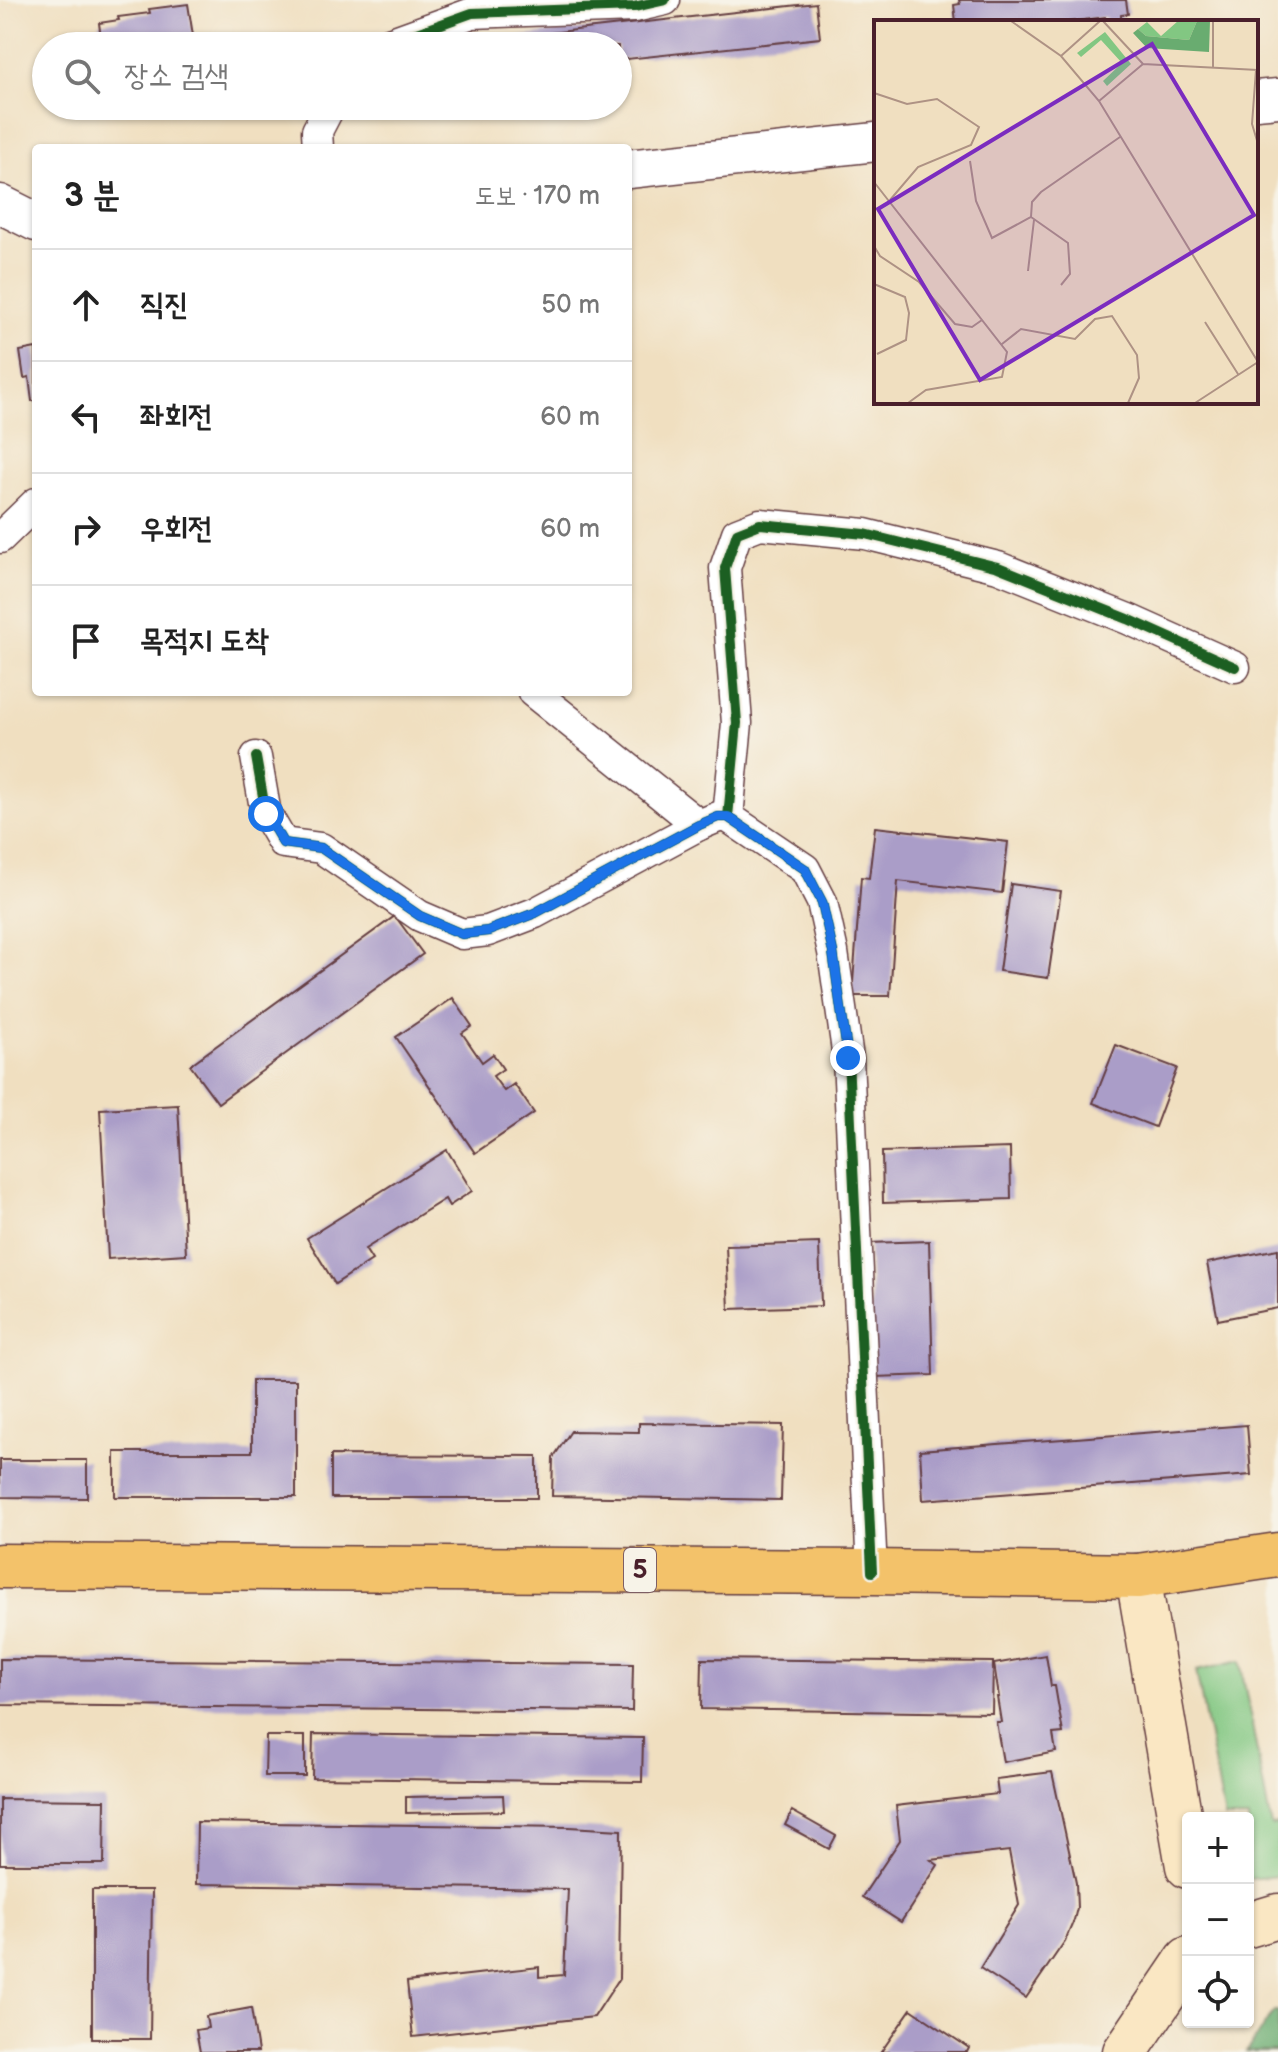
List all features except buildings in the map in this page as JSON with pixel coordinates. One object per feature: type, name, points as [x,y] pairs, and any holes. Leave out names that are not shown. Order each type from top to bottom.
[{"type":"highway","name":"5","points":[[0,1566],[1138,1576],[1278,1555]]},
{"type":"main road","points":[[1138,1576],[1182,1831]]},
{"type":"main road","points":[[1254,1923],[1278,1916]]},
{"type":"main road","points":[[1125,2052],[1182,1968]]},
{"type":"street","points":[[419,32],[472,13],[634,7],[665,0]]},
{"type":"street","points":[[1258,100],[1278,98]]},
{"type":"street","points":[[318,144],[317,131],[323,120]]},
{"type":"street","points":[[632,169],[874,142]]},
{"type":"street","points":[[0,204],[32,220]]},
{"type":"street","points":[[0,538],[32,507]]},
{"type":"street","points":[[256,757],[266,814],[283,843],[321,848],[420,916],[462,934],[488,931],[535,913],[714,821],[737,723],[725,568],[737,533],[760,524],[865,534],[998,567],[1128,619],[1235,667]]},
{"type":"street","points":[[539,696],[714,821],[805,869],[822,902],[833,952],[848,1058],[872,1572]]},
{"type":"green space","points":[[1240,1661],[1271,1826],[1278,1825],[1278,1876],[1254,1878],[1254,1812],[1224,1812],[1196,1671]]},
{"type":"green space","points":[[1274,2011],[1278,2011],[1278,2052],[1246,2052]]},
{"type":"cycle path","points":[[419,32],[472,13],[634,7],[665,0]]},
{"type":"cycle path","points":[[872,1572],[848,1058],[833,952],[822,902],[805,869],[728,817],[737,723],[725,568],[737,533],[760,524],[865,534],[998,567],[1128,619],[1235,667]]},
{"type":"cycle path","points":[[256,757],[266,814],[283,843],[321,848],[420,916],[462,934],[488,931],[535,913],[699,825],[718,817],[728,817]]},
{"type":"route","points":[[266,814],[283,843],[321,848],[420,916],[462,934],[488,931],[535,913],[699,825],[718,817],[728,817],[805,869],[822,902],[833,952],[848,1058]]}]
